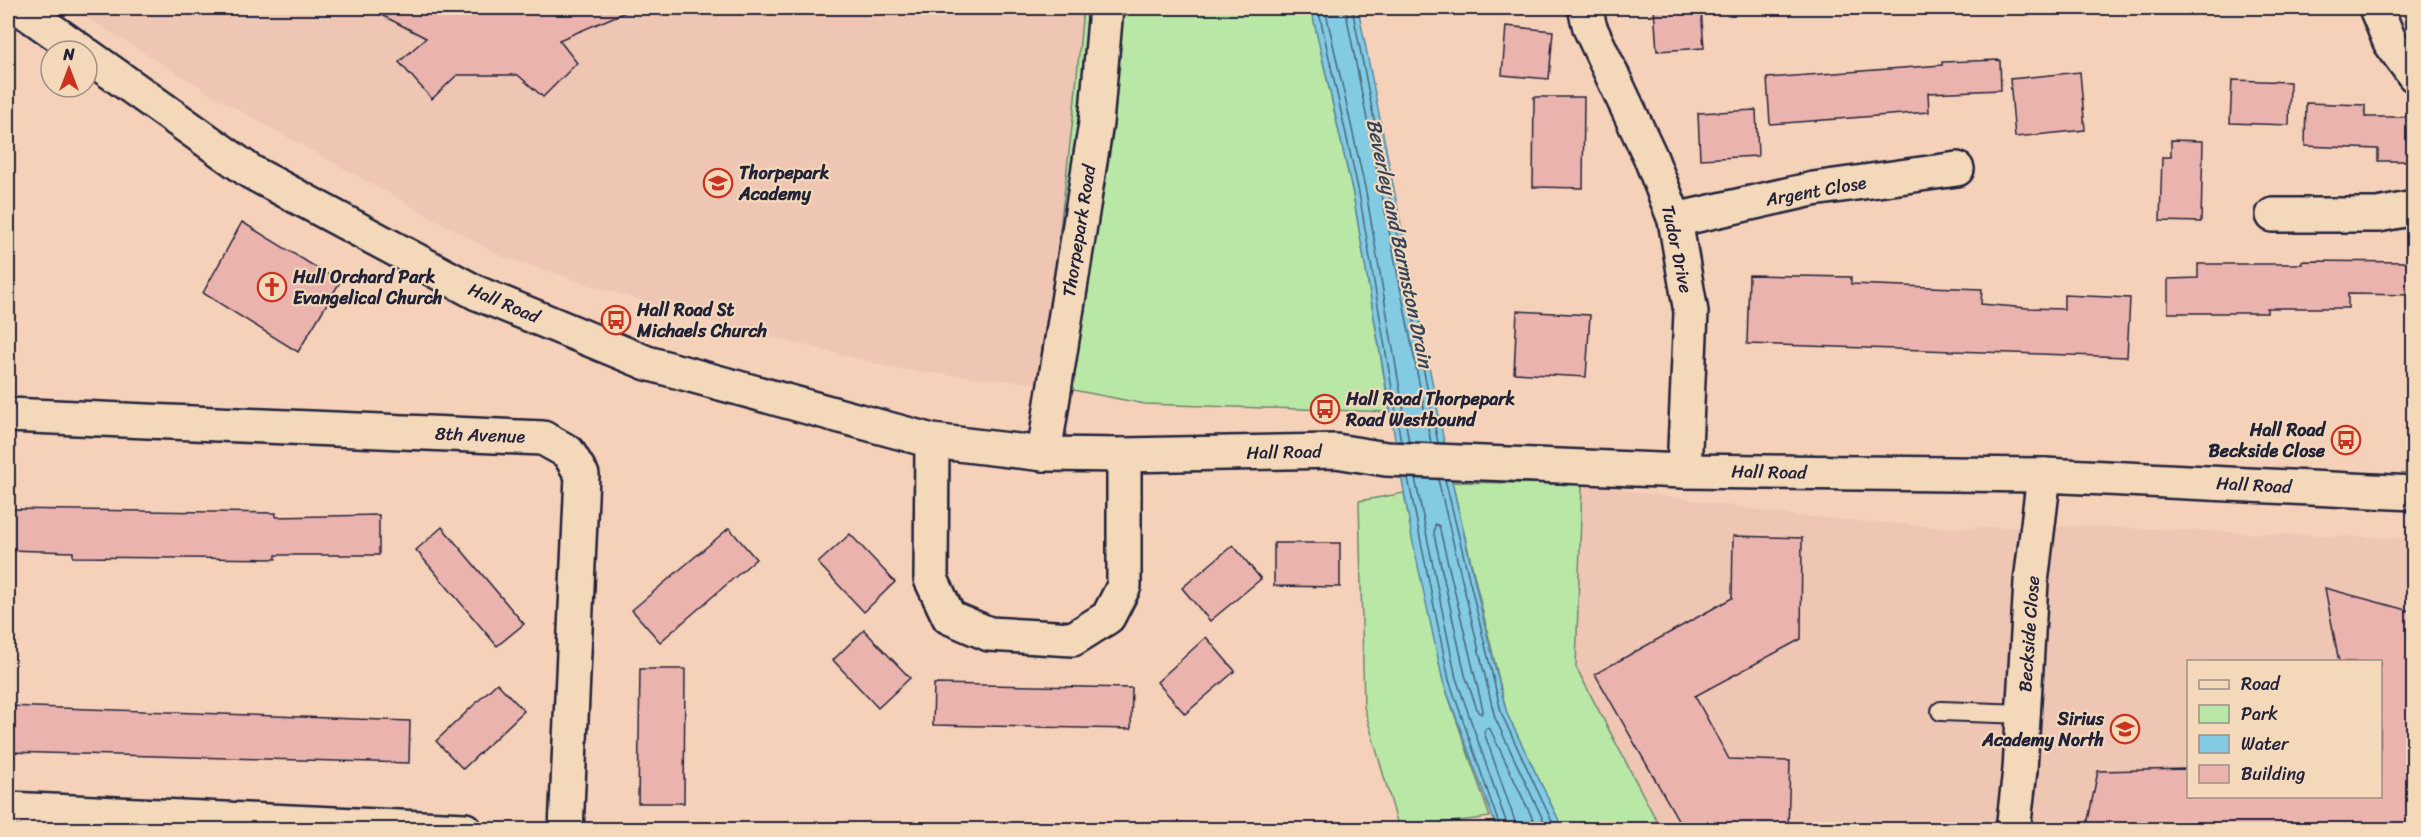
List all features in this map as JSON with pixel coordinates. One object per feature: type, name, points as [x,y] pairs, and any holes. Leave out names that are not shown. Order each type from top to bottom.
[{"type":"street","points":[[20,8],[64,39]]},
{"type":"street","name":"Thorpepark Road","points":[[1044,454],[1096,123],[1106,8]]},
{"type":"street","name":"Tudor Drive","points":[[1585,8],[1590,28],[1650,156],[1675,220],[1690,312],[1684,471]]},
{"type":"street","points":[[2376,8],[2390,42],[2414,75]]},
{"type":"street","name":"Hall Road","points":[[99,64],[251,172],[477,294],[647,363],[832,411],[932,441],[1044,454],[1124,455],[1336,451],[1386,459],[1684,471],[2044,475],[2414,493]]},
{"type":"street","name":"Argent Close","points":[[1675,220],[1813,189],[1958,168]]},
{"type":"street","points":[[2273,215],[2378,215],[2414,208]]},
{"type":"street","name":"8th Avenue","points":[[8,416],[543,438],[568,452],[582,475],[566,830]]},
{"type":"street","points":[[932,441],[931,579],[949,617],[989,634],[1073,639],[1108,617],[1124,586],[1124,455]]},
{"type":"street","name":"Beckside Close","points":[[2013,830],[2024,714],[2031,582],[2044,475]]},
{"type":"street","points":[[8,809],[465,830]]},
{"type":"lane","points":[[1941,711],[2024,714]]},
{"type":"shaded area","name":"Thorpepark Academy","points":[[71,8],[1083,8],[1074,109],[1042,384],[902,370],[693,317],[503,257],[219,99]]},
{"type":"shaded area","points":[[1582,484],[1800,516],[1948,528],[2078,526],[2413,539],[2413,829],[1661,829],[1576,667]]},
{"type":"green space","points":[[1083,8],[1311,8],[1353,194],[1390,412],[1145,404],[1042,384],[1074,109]]},
{"type":"green space","points":[[1452,482],[1582,484],[1576,667],[1661,829],[1563,829],[1507,714]]},
{"type":"green space","points":[[1404,493],[1443,681],[1490,817],[1399,829],[1364,707],[1359,501]]},
{"type":"water","name":"Beverley and Barmston Drain","points":[[1311,8],[1358,8],[1452,482],[1486,631],[1507,714],[1563,829],[1497,829],[1443,681],[1412,538],[1353,194]]},
{"type":"building","points":[[368,8],[635,8],[559,40],[577,63],[543,97],[518,75],[457,75],[432,99],[399,62],[426,38]]},
{"type":"building","points":[[1654,8],[1701,8],[1704,48],[1657,51]]},
{"type":"building","points":[[1506,26],[1553,31],[1549,79],[1502,75]]},
{"type":"building","points":[[2000,60],[2001,90],[1928,93],[1929,112],[1770,124],[1767,78],[1942,65],[1942,62]]},
{"type":"building","points":[[2080,72],[2085,130],[2015,137],[2010,79]]},
{"type":"building","points":[[2232,80],[2290,82],[2289,125],[2230,123]]},
{"type":"building","points":[[1534,97],[1584,97],[1583,188],[1533,187]]},
{"type":"building","points":[[2306,103],[2365,105],[2365,117],[2414,117],[2414,161],[2378,161],[2378,149],[2305,146]]},
{"type":"building","points":[[1756,110],[1758,156],[1700,159],[1698,113]]},
{"type":"building","points":[[2171,140],[2203,141],[2201,222],[2160,221],[2162,157],[2171,157]]},
{"type":"building","name":"Hull Orchard Park Evangelical Church","points":[[242,222],[340,282],[298,352],[203,293]]},
{"type":"building","points":[[2302,261],[2414,262],[2414,295],[2348,294],[2348,308],[2267,308],[2267,313],[2168,313],[2168,279],[2198,278],[2198,264],[2302,264]]},
{"type":"building","points":[[1749,275],[1851,277],[1851,284],[1982,289],[1981,304],[2028,308],[2064,309],[2064,295],[2130,298],[2127,357],[1747,344]]},
{"type":"building","points":[[1517,311],[1590,315],[1586,377],[1514,373]]},
{"type":"building","points":[[8,509],[276,513],[276,517],[379,515],[379,555],[276,555],[276,559],[73,557],[73,552],[8,550]]},
{"type":"building","points":[[442,527],[524,624],[497,646],[416,550]]},
{"type":"building","points":[[729,528],[756,559],[660,642],[632,610]]},
{"type":"building","points":[[850,534],[895,582],[864,612],[818,563]]},
{"type":"building","points":[[1733,536],[1802,538],[1801,639],[1695,696],[1729,759],[1790,761],[1788,830],[1684,830],[1595,674],[1732,598]]},
{"type":"building","points":[[1274,543],[1340,543],[1340,587],[1274,586]]},
{"type":"building","points":[[1233,545],[1261,579],[1210,621],[1182,588]]},
{"type":"building","points":[[2325,588],[2414,612],[2414,830],[2086,830],[2098,771],[2187,769],[2187,798],[2382,798],[2382,660],[2339,660]]},
{"type":"building","points":[[864,630],[910,678],[878,708],[833,660]]},
{"type":"building","points":[[1206,637],[1235,671],[1185,714],[1157,682]]},
{"type":"building","points":[[640,669],[685,669],[684,803],[638,803]]},
{"type":"building","points":[[497,683],[524,711],[463,769],[436,741]]},
{"type":"building","points":[[934,684],[1132,688],[1131,729],[933,725]]},
{"type":"building","points":[[8,706],[410,721],[409,763],[8,752]]},
{"type":"place","name":"Thorpepark Academy","points":[[718,183]]},
{"type":"place","name":"Hull Orchard Park Evangelical Church","points":[[272,287]]},
{"type":"place","name":"Hall Road St Michaels Church","points":[[616,320]]},
{"type":"place","name":"Hall Road Thorpepark Road Westbound","points":[[1325,409]]},
{"type":"place","name":"Hall Road Beckside Close","points":[[2346,440]]},
{"type":"place","name":"Sirius Academy North","points":[[2125,729]]}]
